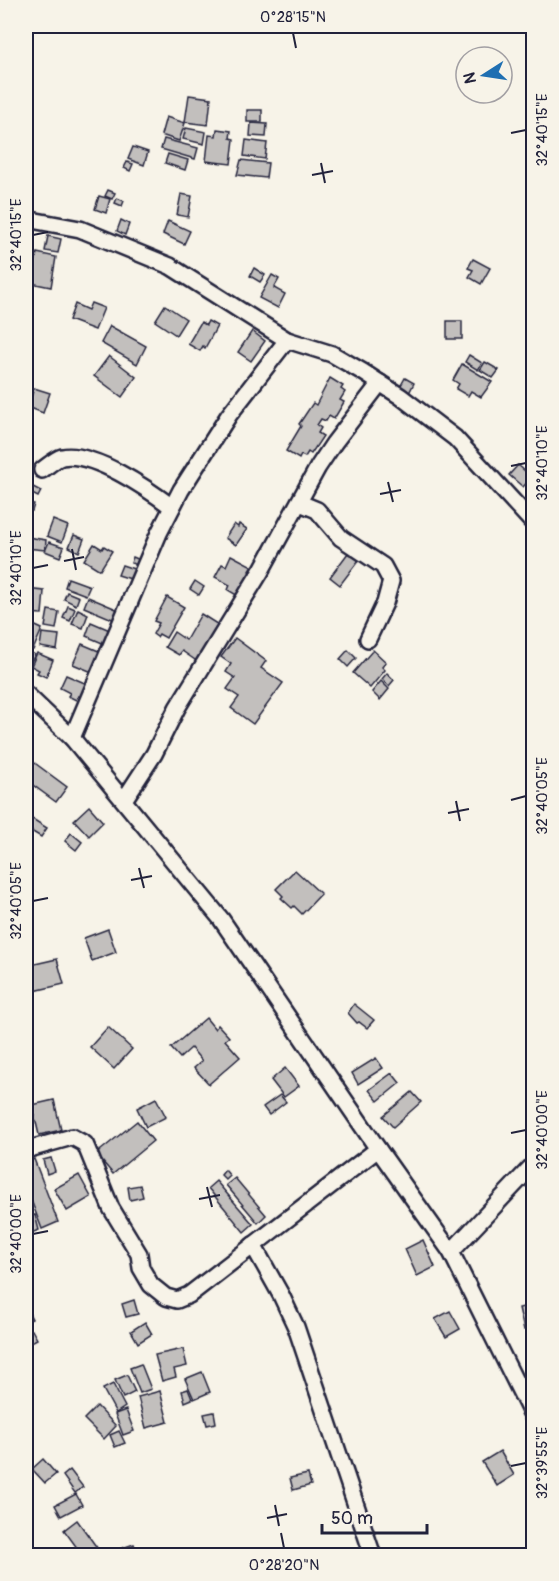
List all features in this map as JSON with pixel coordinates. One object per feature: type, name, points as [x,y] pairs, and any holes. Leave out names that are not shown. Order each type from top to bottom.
[{"type":"street","points":[[26,219],[80,229],[170,266],[287,340],[332,354],[400,396],[455,438],[534,524]]},
{"type":"street","points":[[72,738],[172,507],[229,415],[287,340]]},
{"type":"street","points":[[124,800],[154,754],[177,708],[222,638],[300,503],[318,467],[380,383]]},
{"type":"street","points":[[42,470],[59,458],[75,456],[107,467],[141,484],[172,507]]},
{"type":"street","points":[[300,503],[316,510],[341,538],[383,566],[391,581],[385,603],[368,639]]},
{"type":"street","points":[[26,693],[72,738],[221,919],[451,1252],[534,1419]]},
{"type":"street","points":[[26,1150],[72,1137],[85,1144],[111,1208],[139,1254],[141,1268],[151,1285],[166,1297],[177,1300],[189,1295],[378,1149]]},
{"type":"street","points":[[451,1252],[534,1164]]},
{"type":"street","points":[[253,1245],[296,1326],[372,1556]]},
{"type":"building","points":[[189,95],[211,98],[208,125],[185,122]]},
{"type":"building","points":[[247,110],[262,110],[262,122],[247,122]]},
{"type":"building","points":[[166,117],[185,123],[179,141],[161,135]]},
{"type":"building","points":[[251,123],[267,124],[266,137],[250,136]]},
{"type":"building","points":[[186,128],[206,132],[204,144],[183,139]]},
{"type":"building","points":[[217,129],[231,131],[230,138],[234,139],[231,164],[206,161],[209,135],[216,136]]},
{"type":"building","points":[[164,139],[198,148],[195,159],[161,149]]},
{"type":"building","points":[[246,140],[267,143],[265,159],[244,156]]},
{"type":"building","points":[[133,147],[148,152],[144,165],[128,159]]},
{"type":"building","points":[[168,154],[188,160],[185,170],[165,163]]},
{"type":"building","points":[[241,160],[268,163],[266,178],[237,175]]},
{"type":"building","points":[[127,162],[133,164],[130,171],[124,168]]},
{"type":"building","points":[[108,190],[115,193],[112,199],[105,196]]},
{"type":"building","points":[[181,194],[192,196],[188,217],[177,215]]},
{"type":"building","points":[[99,196],[110,199],[106,213],[95,209]]},
{"type":"building","points":[[117,198],[124,201],[122,206],[115,203]]},
{"type":"building","points":[[121,220],[129,224],[125,235],[117,231]]},
{"type":"building","points":[[168,221],[190,231],[184,244],[163,234]]},
{"type":"building","points":[[48,236],[61,239],[58,253],[45,251]]},
{"type":"building","points":[[37,253],[56,257],[51,287],[31,283]]},
{"type":"building","points":[[473,259],[490,268],[481,284],[469,277],[473,270],[468,268]]},
{"type":"building","points":[[254,268],[265,275],[260,282],[250,276]]},
{"type":"building","points":[[272,275],[279,279],[274,288],[285,294],[278,308],[259,298]]},
{"type":"building","points":[[91,303],[104,308],[95,330],[69,320],[75,304],[88,310]]},
{"type":"building","points":[[165,305],[186,319],[176,335],[155,321]]},
{"type":"building","points":[[208,321],[217,326],[205,348],[203,346],[200,351],[188,344],[201,322],[206,325]]},
{"type":"building","points":[[447,321],[462,321],[462,339],[447,339]]},
{"type":"building","points":[[110,326],[146,346],[137,364],[101,343]]},
{"type":"building","points":[[252,331],[265,341],[251,361],[238,352]]},
{"type":"building","points":[[469,355],[482,363],[478,370],[465,362]]},
{"type":"building","points":[[109,356],[136,377],[122,397],[94,376]]},
{"type":"building","points":[[485,362],[499,370],[493,378],[480,370]]},
{"type":"building","points":[[462,364],[492,382],[481,397],[471,391],[468,396],[456,389],[459,384],[453,380]]},
{"type":"building","points":[[330,378],[343,386],[341,389],[345,392],[340,400],[344,402],[334,419],[329,416],[326,421],[321,419],[317,425],[321,428],[318,433],[323,436],[311,454],[308,452],[305,457],[301,455],[299,459],[286,451],[301,426],[299,424],[313,403],[316,405]]},
{"type":"building","points":[[405,378],[414,383],[409,393],[400,387]]},
{"type":"building","points":[[34,388],[50,393],[43,413],[28,407]]},
{"type":"building","points":[[518,465],[532,477],[523,487],[509,475]]},
{"type":"building","points":[[33,487],[41,491],[38,497],[30,493]]},
{"type":"building","points":[[534,496],[534,509],[527,504]]},
{"type":"building","points":[[29,503],[34,504],[32,511],[27,509]]},
{"type":"building","points":[[53,520],[68,526],[62,542],[47,536]]},
{"type":"building","points":[[234,524],[247,529],[236,545],[225,538]]},
{"type":"building","points":[[74,535],[84,539],[79,552],[69,547]]},
{"type":"building","points":[[27,537],[46,540],[45,550],[26,548]]},
{"type":"building","points":[[49,542],[64,547],[60,557],[45,551]]},
{"type":"building","points":[[94,544],[112,551],[100,570],[84,560]]},
{"type":"building","points":[[348,553],[359,560],[340,585],[330,577]]},
{"type":"building","points":[[231,555],[252,566],[249,571],[254,573],[247,587],[243,585],[238,596],[228,590],[230,585],[215,577],[222,564],[226,566]]},
{"type":"building","points":[[133,557],[140,560],[138,565],[131,563]]},
{"type":"building","points":[[122,565],[137,570],[134,580],[118,575]]},
{"type":"building","points":[[68,578],[90,586],[86,595],[65,587]]},
{"type":"building","points":[[195,581],[204,587],[199,595],[190,589]]},
{"type":"building","points":[[26,589],[44,591],[42,614],[26,613]]},
{"type":"building","points":[[67,592],[79,597],[76,605],[64,599]]},
{"type":"building","points":[[88,597],[121,611],[117,621],[84,607]]},
{"type":"building","points":[[167,597],[184,607],[166,638],[159,634],[157,637],[153,634],[159,623],[154,621]]},
{"type":"building","points":[[68,606],[75,609],[70,621],[63,618]]},
{"type":"building","points":[[78,609],[88,614],[83,628],[72,624]]},
{"type":"building","points":[[48,610],[59,612],[56,629],[45,627]]},
{"type":"building","points":[[201,614],[220,626],[198,662],[182,651],[179,655],[165,647],[174,632],[186,640]]},
{"type":"building","points":[[91,622],[112,631],[107,645],[86,636]]},
{"type":"building","points":[[29,623],[42,629],[33,650],[26,647],[26,630]]},
{"type":"building","points":[[42,633],[59,635],[57,650],[40,647]]},
{"type":"building","points":[[235,638],[266,661],[261,668],[283,683],[253,724],[231,708],[239,697],[227,689],[235,678],[226,672],[231,664],[221,657]]},
{"type":"building","points":[[82,644],[101,652],[92,672],[73,664]]},
{"type":"building","points":[[26,649],[35,655],[27,668],[26,668]]},
{"type":"building","points":[[348,650],[356,658],[348,667],[340,659]]},
{"type":"building","points":[[373,650],[386,662],[382,667],[385,670],[370,688],[353,673]]},
{"type":"building","points":[[37,653],[53,660],[46,677],[37,673],[39,670],[31,666]]},
{"type":"building","points":[[387,673],[394,680],[389,686],[382,679]]},
{"type":"building","points":[[66,675],[87,684],[81,697],[78,696],[76,700],[68,696],[70,693],[60,688]]},
{"type":"building","points":[[381,681],[389,689],[380,700],[372,692]]},
{"type":"building","points":[[32,761],[67,787],[56,802],[26,780],[26,770]]},
{"type":"building","points":[[89,806],[103,822],[89,836],[74,820]]},
{"type":"building","points":[[26,815],[47,828],[41,837],[26,828]]},
{"type":"building","points":[[71,833],[82,842],[76,850],[65,841]]},
{"type":"building","points":[[295,870],[321,894],[302,914],[281,898],[283,896],[276,889]]},
{"type":"building","points":[[108,929],[116,952],[92,961],[84,938]]},
{"type":"building","points":[[57,959],[64,984],[30,992],[26,966]]},
{"type":"building","points":[[354,1004],[374,1020],[367,1028],[357,1023],[348,1013]]},
{"type":"building","points":[[206,1018],[215,1029],[218,1025],[229,1037],[225,1040],[240,1057],[209,1084],[194,1068],[202,1061],[191,1048],[180,1058],[171,1048]]},
{"type":"building","points":[[108,1027],[132,1049],[114,1069],[90,1047]]},
{"type":"building","points":[[376,1058],[383,1068],[358,1084],[352,1073]]},
{"type":"building","points":[[285,1068],[299,1086],[284,1097],[271,1080]]},
{"type":"building","points":[[392,1073],[400,1083],[378,1101],[369,1090]]},
{"type":"building","points":[[412,1092],[421,1102],[393,1127],[383,1116]]},
{"type":"building","points":[[280,1095],[286,1102],[269,1115],[263,1107]]},
{"type":"building","points":[[156,1098],[166,1117],[146,1127],[137,1108]]},
{"type":"building","points":[[54,1100],[61,1130],[39,1135],[32,1105]]},
{"type":"building","points":[[137,1121],[153,1141],[113,1174],[96,1154]]},
{"type":"building","points":[[51,1158],[55,1171],[47,1174],[43,1160]]},
{"type":"building","points":[[34,1159],[58,1222],[42,1229],[26,1187],[26,1162]]},
{"type":"building","points":[[225,1170],[230,1176],[226,1180],[221,1175]]},
{"type":"building","points":[[79,1175],[91,1197],[67,1211],[54,1189]]},
{"type":"building","points":[[235,1178],[266,1215],[258,1223],[226,1185]]},
{"type":"building","points":[[216,1181],[253,1224],[244,1232],[208,1188]]},
{"type":"building","points":[[140,1185],[143,1197],[130,1200],[128,1187]]},
{"type":"building","points":[[35,1215],[39,1230],[28,1234],[26,1217]]},
{"type":"building","points":[[423,1240],[435,1267],[417,1276],[405,1249]]},
{"type":"building","points":[[134,1300],[138,1314],[126,1317],[122,1304]]},
{"type":"building","points":[[532,1305],[534,1327],[524,1330],[519,1308]]},
{"type":"building","points":[[26,1307],[32,1319],[26,1322]]},
{"type":"building","points":[[450,1311],[460,1329],[446,1337],[435,1319]]},
{"type":"building","points":[[145,1322],[152,1334],[138,1343],[131,1331]]},
{"type":"building","points":[[32,1330],[37,1339],[26,1345],[26,1333]]},
{"type":"building","points":[[183,1349],[187,1366],[174,1369],[176,1377],[162,1381],[155,1355]]},
{"type":"building","points":[[141,1364],[151,1389],[140,1393],[130,1368]]},
{"type":"building","points":[[202,1372],[210,1392],[194,1399],[185,1379]]},
{"type":"building","points":[[127,1375],[135,1392],[123,1398],[115,1380]]},
{"type":"building","points":[[113,1384],[125,1407],[116,1413],[103,1389]]},
{"type":"building","points":[[188,1389],[192,1399],[185,1402],[182,1391]]},
{"type":"building","points":[[160,1391],[168,1422],[146,1428],[138,1397]]},
{"type":"building","points":[[97,1406],[116,1426],[104,1439],[84,1419]]},
{"type":"building","points":[[126,1410],[134,1431],[123,1435],[115,1414]]},
{"type":"building","points":[[214,1412],[216,1423],[207,1425],[204,1414]]},
{"type":"building","points":[[119,1431],[125,1443],[115,1447],[110,1435]]},
{"type":"building","points":[[500,1451],[514,1475],[497,1486],[482,1462]]},
{"type":"building","points":[[43,1459],[56,1474],[45,1483],[32,1469]]},
{"type":"building","points":[[70,1470],[83,1487],[75,1493],[63,1476]]},
{"type":"building","points":[[308,1474],[311,1485],[293,1490],[290,1478]]},
{"type":"building","points":[[76,1494],[82,1505],[61,1516],[55,1505]]},
{"type":"building","points":[[77,1520],[103,1556],[83,1556],[64,1530]]},
{"type":"building","points":[[134,1544],[139,1556],[113,1556],[111,1552]]}]
